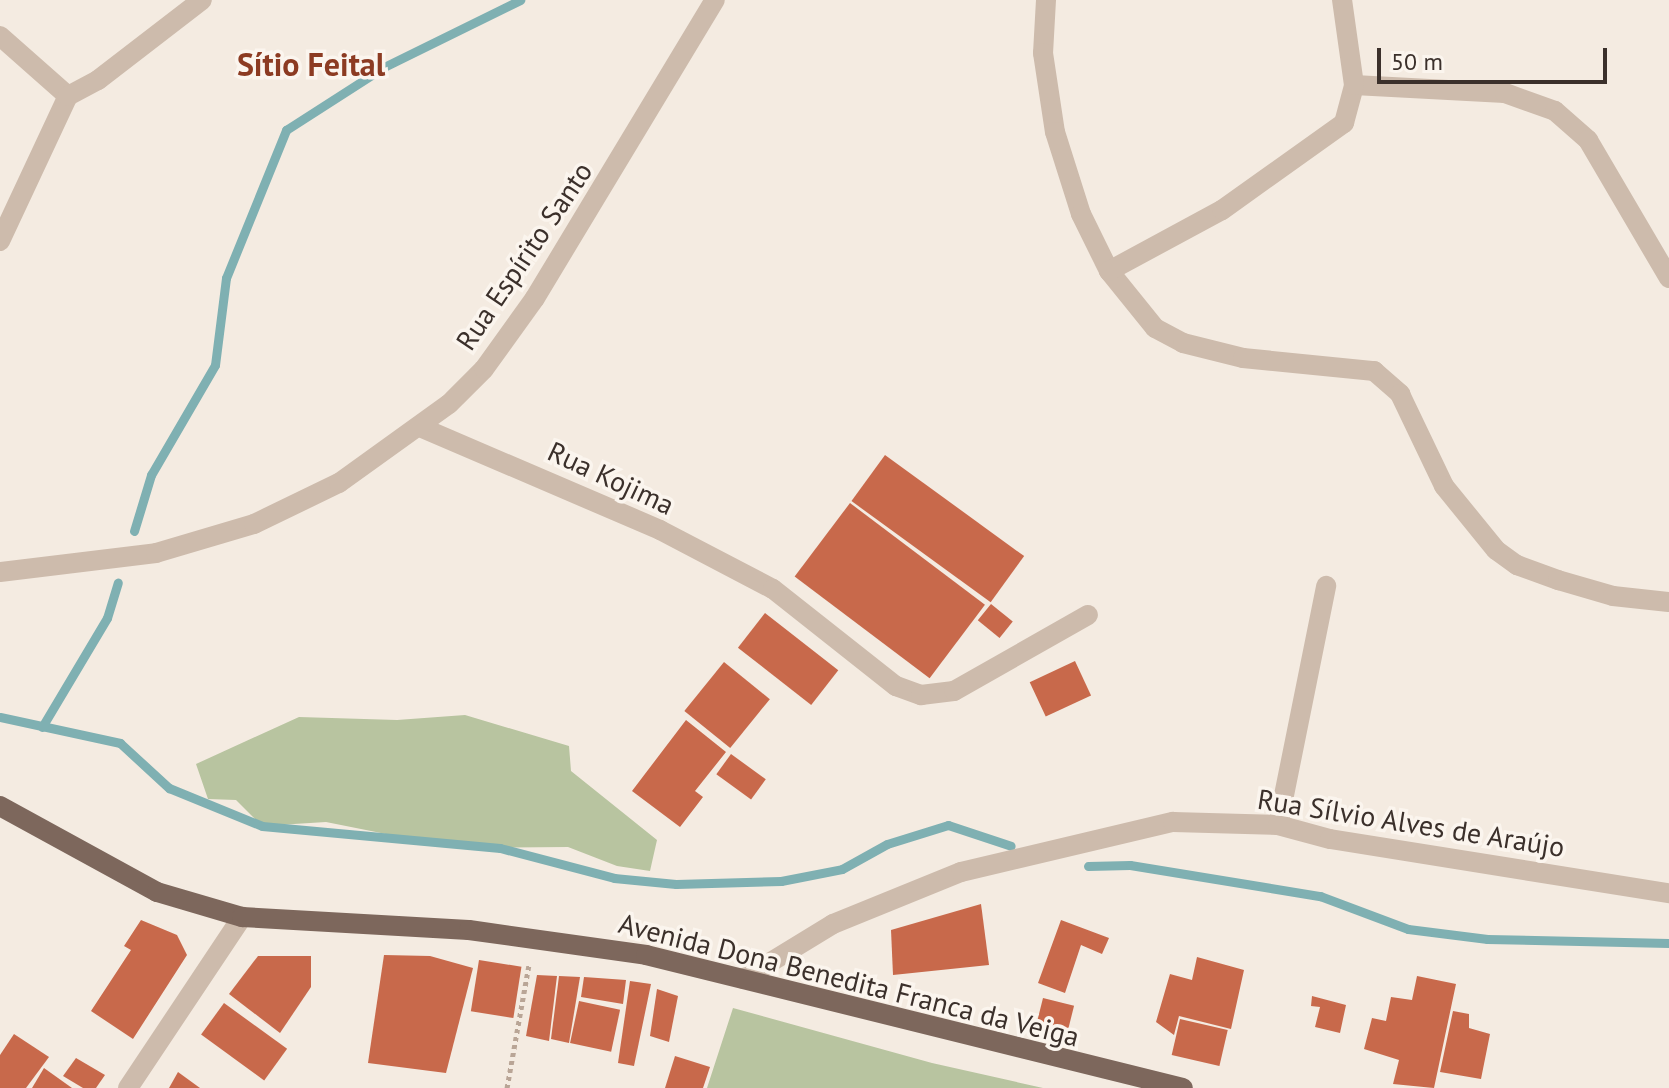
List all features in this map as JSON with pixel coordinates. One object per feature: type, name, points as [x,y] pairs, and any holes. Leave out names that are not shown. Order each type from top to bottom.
[{"type":"main road","name":"Avenida Dona Benedita Franca da Veiga","points":[[0,806],[157,892],[242,917],[469,930],[646,955],[1183,1088]]},
{"type":"street","points":[[0,241],[68,96],[98,80],[202,0]]},
{"type":"street","name":"Rua Espírito Santo","points":[[0,572],[156,553],[254,524],[339,483],[420,427],[484,369],[510,334],[597,202],[715,0]]},
{"type":"street","points":[[1046,0],[1043,53],[1055,132],[1081,214],[1109,271],[1155,328],[1183,343],[1243,358],[1374,371],[1400,394],[1444,486],[1496,550],[1517,565],[1586,588],[1669,602]]},
{"type":"street","points":[[1109,271],[1222,210],[1344,123],[1354,85],[1342,0]]},
{"type":"street","points":[[0,36],[68,96]]},
{"type":"street","points":[[1354,85],[1505,93],[1555,111],[1588,140],[1669,278]]},
{"type":"street","name":"Rua Kojima","points":[[420,427],[646,524],[773,589],[896,686],[921,695],[954,691],[1088,615]]},
{"type":"street","points":[[1278,825],[1326,586]]},
{"type":"street","name":"Rua Sílvio Alves de Araújo","points":[[743,979],[833,924],[961,872],[1173,822],[1278,825],[1330,839],[1669,893]]},
{"type":"street","points":[[128,1088],[242,917]]},
{"type":"path","points":[[507,1088],[534,939]]},
{"type":"green space","points":[[465,715],[569,746],[571,771],[657,840],[650,871],[617,866],[568,847],[456,848],[326,822],[262,826],[236,800],[208,799],[196,764],[299,717],[397,720]]},
{"type":"green space","points":[[733,1008],[932,1063],[1043,1088],[707,1088]]},
{"type":"building","points":[[885,455],[1024,556],[991,602],[851,501]]},
{"type":"building","points":[[850,503],[985,605],[930,678],[795,576]]},
{"type":"building","points":[[991,604],[1013,622],[1000,638],[978,620]]},
{"type":"building","points":[[765,613],[838,670],[811,705],[738,648]]},
{"type":"building","points":[[1075,661],[1091,695],[1046,717],[1030,682]]},
{"type":"building","points":[[724,662],[770,699],[730,748],[684,711]]},
{"type":"building","points":[[686,720],[726,752],[695,791],[703,797],[680,827],[632,791]]},
{"type":"building","points":[[731,754],[766,779],[751,800],[716,774]]},
{"type":"building","points":[[981,904],[989,965],[893,975],[891,930]]},
{"type":"building","points":[[141,920],[177,935],[187,955],[133,1039],[91,1011],[131,950],[124,946]]},
{"type":"building","points":[[1061,920],[1109,938],[1102,954],[1081,945],[1065,993],[1038,983]]},
{"type":"building","points":[[384,955],[430,956],[473,968],[446,1073],[368,1063]]},
{"type":"building","points":[[258,956],[311,956],[311,987],[280,1033],[229,994]]},
{"type":"building","points":[[1197,957],[1244,970],[1231,1029],[1179,1016],[1174,1035],[1156,1022],[1170,974],[1192,980]]},
{"type":"building","points":[[479,960],[521,967],[513,1018],[471,1011]]},
{"type":"building","points":[[537,975],[557,976],[549,1041],[526,1036]]},
{"type":"building","points":[[559,976],[580,977],[569,1043],[551,1039]]},
{"type":"building","points":[[1417,976],[1456,984],[1434,1088],[1393,1084],[1399,1060],[1364,1049],[1372,1018],[1386,1021],[1391,997],[1412,1000]]},
{"type":"building","points":[[584,977],[626,980],[623,1004],[581,997]]},
{"type":"building","points":[[630,981],[651,984],[634,1066],[618,1063]]},
{"type":"building","points":[[657,989],[678,996],[669,1042],[650,1036]]},
{"type":"building","points":[[1312,996],[1346,1005],[1340,1033],[1315,1027],[1320,1007],[1311,1006]]},
{"type":"building","points":[[1043,998],[1074,1006],[1066,1039],[1035,1031]]},
{"type":"building","points":[[579,1001],[620,1010],[611,1052],[570,1043]]},
{"type":"building","points":[[224,1003],[287,1049],[264,1080],[201,1035]]},
{"type":"building","points":[[1453,1011],[1469,1014],[1469,1028],[1490,1034],[1481,1079],[1440,1072]]},
{"type":"building","points":[[1180,1019],[1228,1030],[1219,1066],[1172,1055]]},
{"type":"building","points":[[14,1034],[49,1057],[26,1088],[0,1088],[0,1055]]},
{"type":"building","points":[[675,1056],[710,1067],[703,1088],[665,1088]]},
{"type":"building","points":[[76,1058],[105,1075],[96,1088],[83,1088],[63,1076]]},
{"type":"building","points":[[44,1068],[72,1088],[32,1088]]},
{"type":"building","points":[[178,1072],[200,1088],[169,1088]]},
{"type":"waterway","points":[[134,531],[151,475],[215,365],[226,278],[286,130],[384,67],[520,0]]},
{"type":"waterway","points":[[42,727],[107,618],[118,583]]},
{"type":"waterway","points":[[0,717],[120,743],[169,788],[262,826],[500,848],[614,878],[676,884],[781,881],[842,869],[887,844],[948,825],[1011,846]]},
{"type":"waterway","points":[[1088,866],[1130,865],[1320,896],[1408,929],[1487,939],[1669,943]]},
{"type":"district","name":"Sítio Feital","points":[[311,64]]}]
